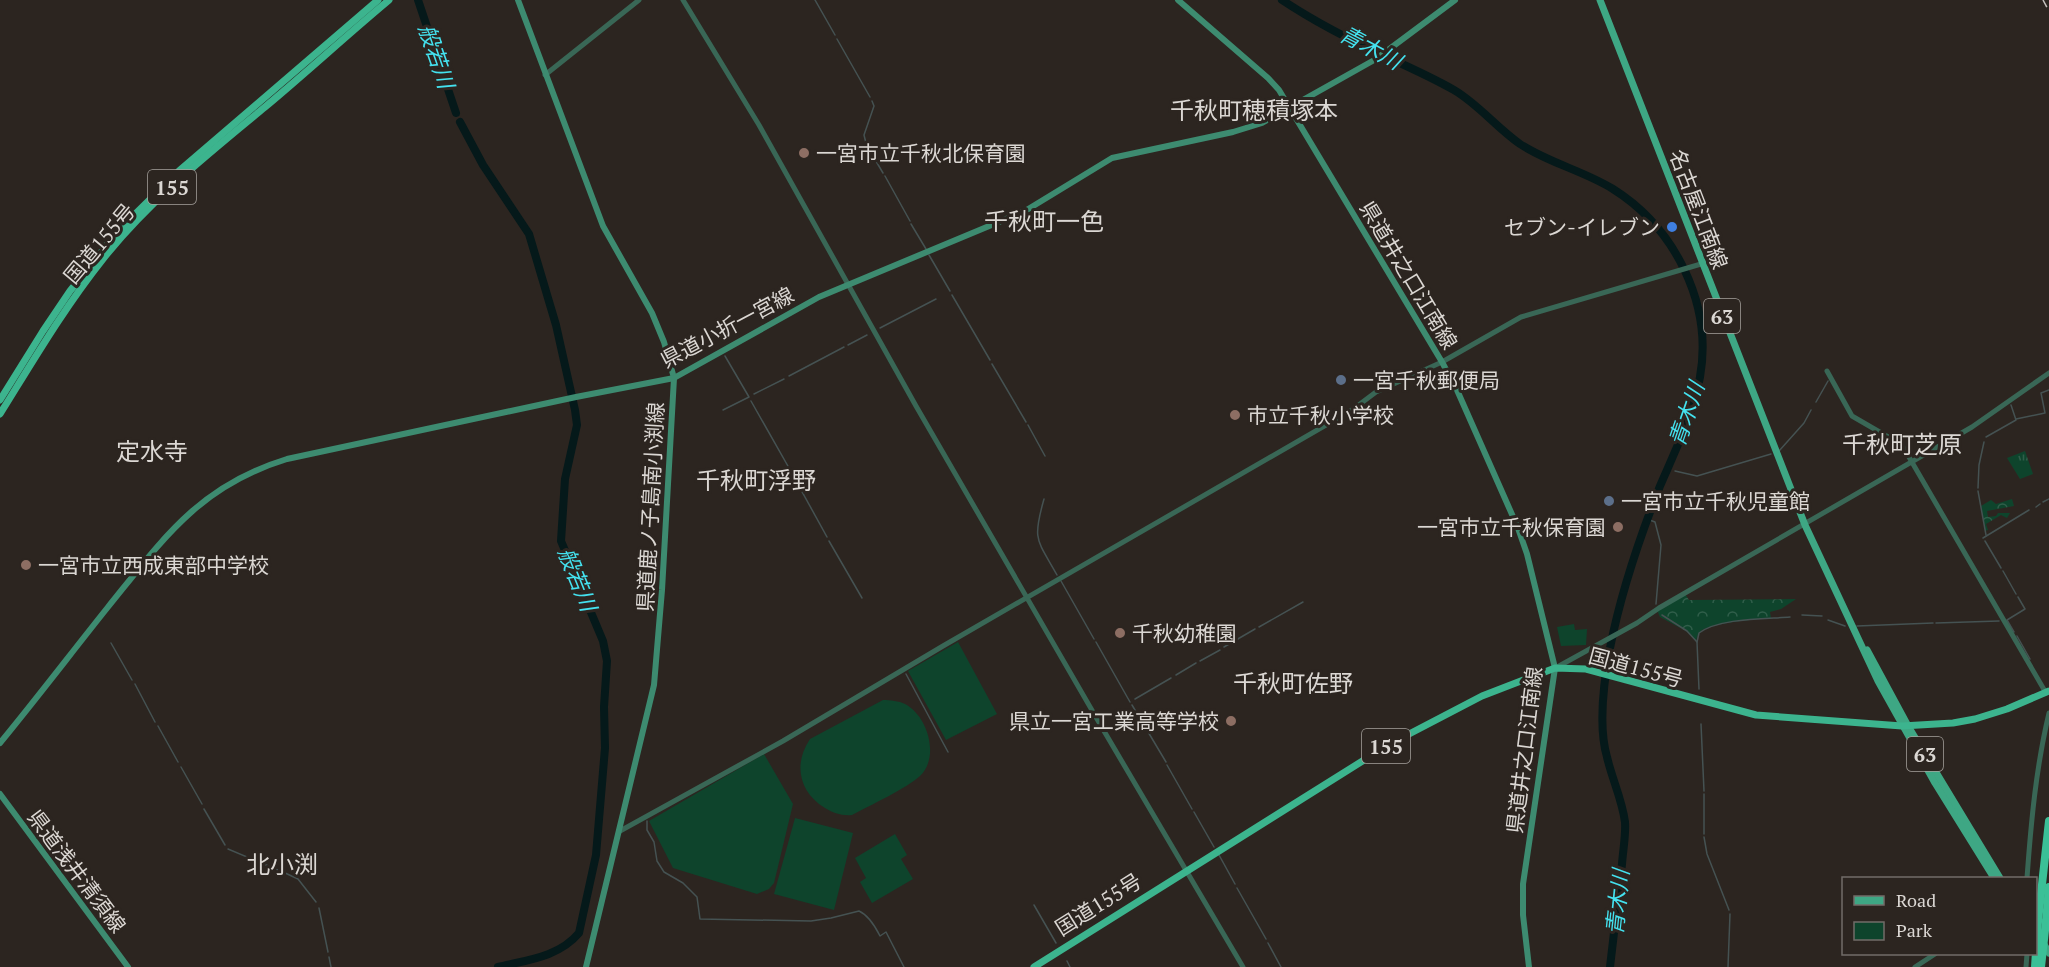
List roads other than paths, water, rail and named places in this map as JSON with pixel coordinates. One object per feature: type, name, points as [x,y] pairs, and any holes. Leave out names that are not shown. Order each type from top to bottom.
[{"type":"highway","name":"国道155号","points":[[0,400],[70,291],[120,229],[178,171],[378,0]]},
{"type":"highway","name":"国道155号","points":[[0,414],[49,334],[86,282],[104,258],[150,208],[231,133],[271,102],[389,0]]},
{"type":"highway","name":"国道155号","points":[[1034,967],[1388,745],[1482,696],[1554,668],[1586,669],[1756,715],[1905,726],[1975,719],[2048,692]]},
{"type":"highway","points":[[2042,967],[2042,921],[2049,821]]},
{"type":"highway","name":"国道155号","points":[[1026,967],[1175,875],[1187,871]]},
{"type":"highway","points":[[2037,954],[2049,887]]},
{"type":"main road","name":"県道鹿ノ子島南小渕線","points":[[518,0],[603,226],[652,314],[664,342],[674,378],[662,590],[654,685],[586,967]]},
{"type":"main road","name":"県道井之口江南線","points":[[1178,0],[1268,78],[1290,108],[1442,362],[1457,390],[1518,528],[1527,554],[1554,668],[1523,884],[1523,915],[1529,967]]},
{"type":"main road","name":"県道小折一宮線","points":[[0,743],[176,524],[216,493],[244,476],[287,459],[674,378],[819,297],[1025,212],[1112,158],[1255,126],[1389,51],[1455,0]]},
{"type":"main road","name":"名古屋江南線","points":[[1600,0],[1701,264],[1805,525],[1853,628],[1858,633],[1905,726],[1993,877]]},
{"type":"main road","name":"名古屋江南線","points":[[1905,726],[1999,877]]},
{"type":"main road","name":"県道浅井清須線","points":[[0,794],[128,967]]},
{"type":"main road","points":[[2037,934],[2049,953]]},
{"type":"main road","points":[[2037,942],[2049,960]]},
{"type":"street","points":[[545,75],[639,0]]},
{"type":"street","points":[[683,0],[759,125],[915,406],[1243,967]]},
{"type":"street","points":[[620,831],[783,741],[1026,597],[1352,410],[1376,392],[1442,362],[1521,317],[1701,264]]},
{"type":"street","points":[[1827,371],[1852,416],[1887,434],[1902,445],[2048,692]]},
{"type":"street","points":[[1554,668],[1567,664],[1972,427],[2049,373]]},
{"type":"street","points":[[2027,877],[2032,819],[2049,713]]},
{"type":"street","points":[[1914,967],[1933,955]]},
{"type":"waterway","name":"般若川","points":[[418,0],[456,113]]},
{"type":"waterway","points":[[815,0],[835,35]]},
{"type":"waterway","name":"青木川","points":[[1282,0],[1334,31],[1454,90],[1531,151],[1613,189],[1635,205],[1655,225],[1685,270],[1695,296],[1701,322],[1703,350],[1697,391],[1631,566],[1614,627],[1606,674],[1602,717],[1604,745],[1625,822],[1610,967]]},
{"type":"waterway","points":[[837,39],[870,97]]},
{"type":"waterway","points":[[866,143],[864,135],[874,106],[872,101]]},
{"type":"waterway","name":"般若川","points":[[460,122],[483,165],[529,234],[556,325],[577,425],[565,479],[561,541],[603,641],[607,661],[604,707],[605,748],[596,855],[579,933],[571,941],[552,952],[498,967]]},
{"type":"waterway","points":[[867,146],[883,173]]},
{"type":"waterway","points":[[885,176],[910,221]]},
{"type":"waterway","points":[[911,224],[926,249]]},
{"type":"waterway","points":[[929,255],[950,291]]},
{"type":"waterway","points":[[952,295],[990,360]]},
{"type":"waterway","points":[[880,328],[936,299]]},
{"type":"waterway","points":[[848,345],[867,335]]},
{"type":"waterway","points":[[789,376],[844,347]]},
{"type":"waterway","points":[[723,410],[749,397],[725,356]]},
{"type":"waterway","points":[[992,364],[1026,422]]},
{"type":"waterway","points":[[754,394],[784,379]]},
{"type":"waterway","points":[[1816,402],[1828,381]]},
{"type":"waterway","points":[[2016,419],[2045,413],[2041,393],[2049,390]]},
{"type":"waterway","points":[[751,401],[793,475]]},
{"type":"waterway","points":[[1986,437],[2016,420],[2011,405]]},
{"type":"waterway","points":[[1779,451],[1804,423],[1811,410]]},
{"type":"waterway","points":[[1028,425],[1045,456]]},
{"type":"waterway","points":[[1978,488],[1979,465],[1984,442]]},
{"type":"waterway","points":[[1675,471],[1697,476],[1771,454]]},
{"type":"waterway","points":[[795,479],[827,537]]},
{"type":"waterway","points":[[1978,491],[1986,535]]},
{"type":"waterway","points":[[1044,499],[1038,524],[1038,539],[1057,575]]},
{"type":"waterway","points":[[2043,502],[2049,499]]},
{"type":"waterway","points":[[2036,507],[2040,504]]},
{"type":"waterway","points":[[1983,538],[2029,510]]},
{"type":"waterway","points":[[1647,519],[1655,522],[1661,545],[1656,604]]},
{"type":"waterway","points":[[829,541],[862,598]]},
{"type":"waterway","points":[[1985,541],[2001,568]]},
{"type":"waterway","points":[[2003,571],[2016,594]]},
{"type":"waterway","points":[[1061,581],[1094,639]]},
{"type":"waterway","points":[[2014,632],[2007,620],[2025,609],[2018,597]]},
{"type":"waterway","points":[[1259,627],[1303,602]]},
{"type":"waterway","points":[[1662,615],[1687,631],[1697,642],[1699,689]]},
{"type":"waterway","points":[[1802,615],[1822,616]]},
{"type":"waterway","points":[[1697,642],[1699,633],[1718,624],[1790,617]]},
{"type":"waterway","points":[[1828,620],[1845,626]]},
{"type":"waterway","points":[[1936,623],[1999,621]]},
{"type":"waterway","points":[[1857,626],[1933,623]]},
{"type":"waterway","points":[[1224,647],[1255,629]]},
{"type":"waterway","points":[[2017,636],[2030,659]]},
{"type":"waterway","points":[[1096,642],[1130,702]]},
{"type":"waterway","points":[[111,643],[132,680]]},
{"type":"waterway","points":[[1200,661],[1220,650]]},
{"type":"waterway","points":[[1176,675],[1196,663]]},
{"type":"waterway","points":[[906,674],[948,752]]},
{"type":"waterway","points":[[1135,699],[1171,678]]},
{"type":"waterway","points":[[135,684],[155,722]]},
{"type":"waterway","points":[[1132,705],[1166,762]]},
{"type":"waterway","points":[[1701,724],[1704,791]]},
{"type":"waterway","points":[[158,726],[178,762]]},
{"type":"waterway","points":[[1167,765],[1192,809]]},
{"type":"waterway","points":[[181,767],[202,804]]},
{"type":"waterway","points":[[1704,794],[1704,834]]},
{"type":"waterway","points":[[204,809],[225,845]]},
{"type":"waterway","points":[[1194,812],[1214,847]]},
{"type":"waterway","points":[[647,821],[647,830],[654,842],[657,861],[664,872],[683,883],[697,897],[700,919],[811,921],[859,911],[871,921],[880,936],[886,932],[904,967]]},
{"type":"waterway","points":[[1704,837],[1707,854],[1729,910]]},
{"type":"waterway","points":[[228,849],[278,870]]},
{"type":"waterway","points":[[1219,855],[1235,884]]},
{"type":"waterway","points":[[283,872],[298,879],[316,902]]},
{"type":"waterway","points":[[1237,888],[1266,939]]},
{"type":"waterway","points":[[1034,905],[1056,943]]},
{"type":"waterway","points":[[319,908],[328,952]]},
{"type":"waterway","points":[[1728,967],[1730,914]]},
{"type":"waterway","points":[[1268,943],[1281,967]]},
{"type":"waterway","points":[[329,957],[331,967]]},
{"type":"waterway","points":[[1067,961],[1070,967]]},
{"type":"railway","points":[[2043,0],[2049,11]]},
{"type":"place","name":"一宮市立千秋北保育園","points":[[804,153]]},
{"type":"place","name":"セブン-イレブン","points":[[1672,227]]},
{"type":"place","name":"一宮千秋郵便局","points":[[1341,380]]},
{"type":"place","name":"市立千秋小学校","points":[[1235,415]]},
{"type":"place","name":"一宮市立千秋児童館","points":[[1609,501]]},
{"type":"place","name":"一宮市立千秋保育園","points":[[1618,527]]},
{"type":"place","name":"一宮市立西成東部中学校","points":[[26,565]]},
{"type":"place","name":"千秋幼稚園","points":[[1120,633]]},
{"type":"place","name":"県立一宮工業高等学校","points":[[1231,721]]},
{"type":"district","name":"千秋町穂積塚本","points":[[1254,110]]},
{"type":"district","name":"千秋町一色","points":[[1044,221]]},
{"type":"district","name":"千秋町芝原","points":[[1902,444]]},
{"type":"district","name":"定水寺","points":[[152,451]]},
{"type":"district","name":"千秋町浮野","points":[[756,480]]},
{"type":"district","name":"千秋町佐野","points":[[1293,683]]},
{"type":"district","name":"北小渕","points":[[282,864]]}]
